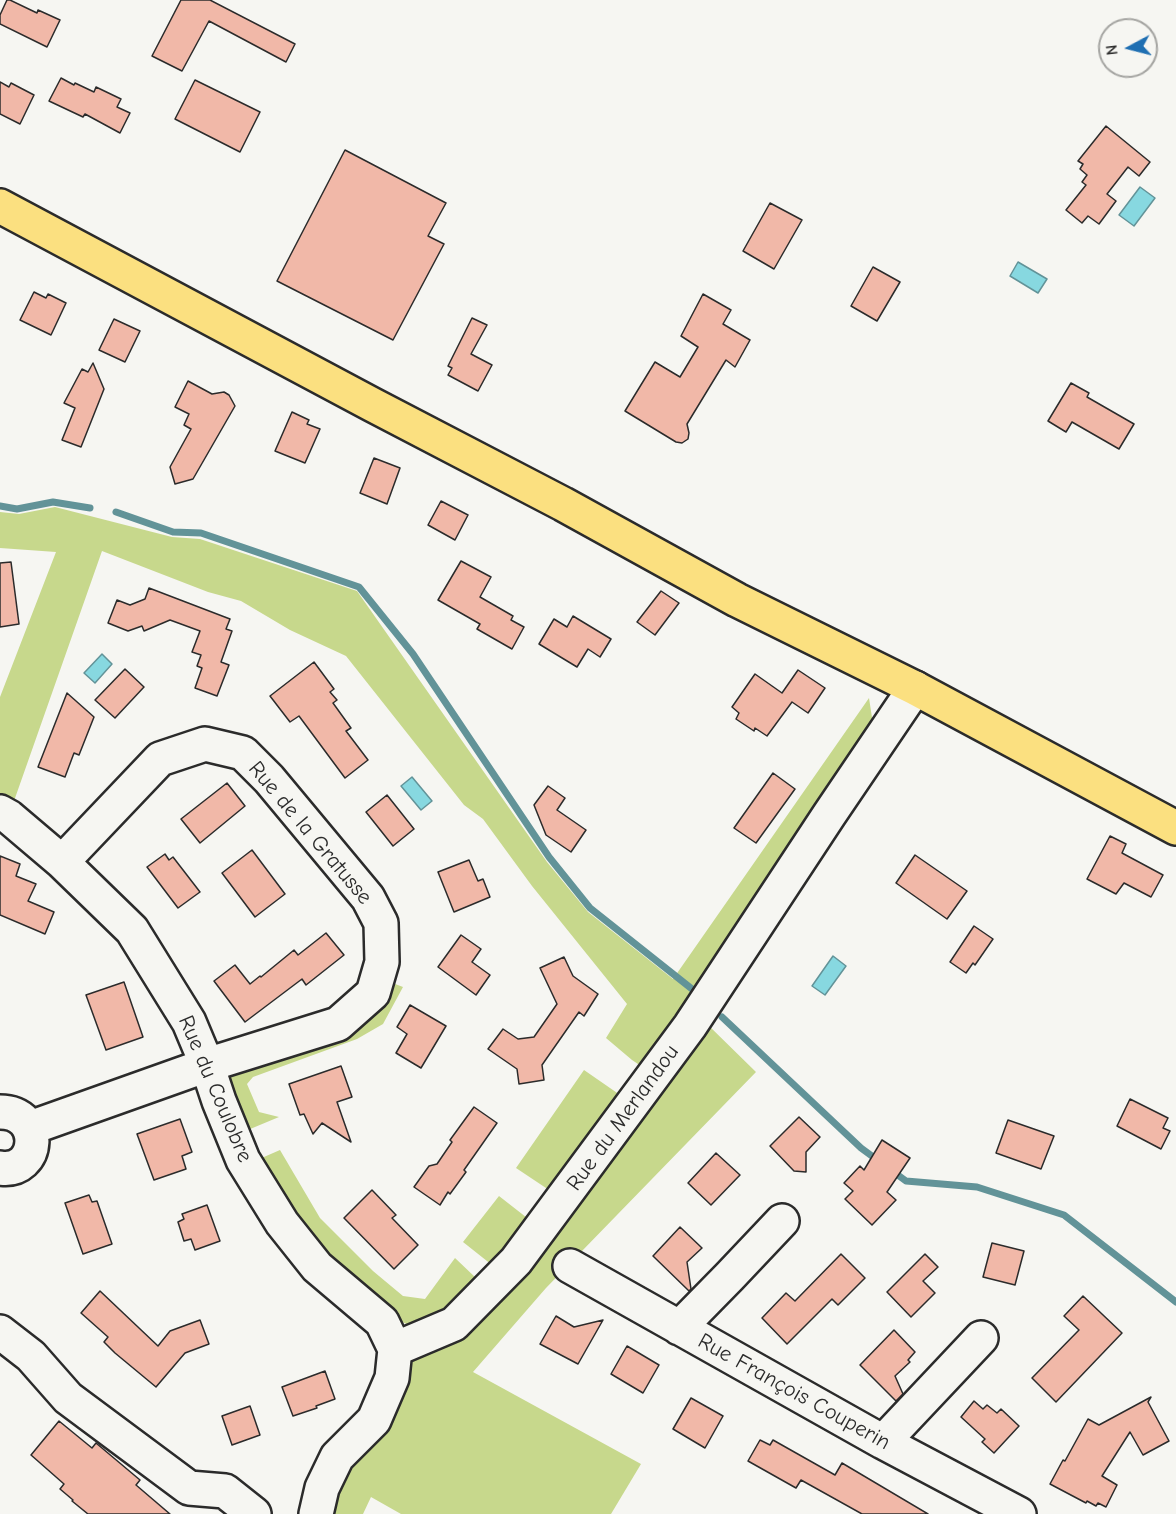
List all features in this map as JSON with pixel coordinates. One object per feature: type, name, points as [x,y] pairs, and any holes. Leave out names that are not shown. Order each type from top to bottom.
[{"type":"main road","points":[[0,206],[563,504],[737,600],[915,688],[1176,828]]},
{"type":"street","name":"Rue du Merlandou","points":[[395,1349],[454,1324],[516,1262],[690,1026],[915,688]]},
{"type":"street","name":"Rue de la Gratusse","points":[[30,1128],[207,1065],[338,1024],[372,993],[382,962],[381,923],[368,898],[269,778],[243,753],[205,744],[160,759],[62,862]]},
{"type":"street","name":"Rue du Coulobre","points":[[0,812],[62,862],[132,930],[189,1022],[243,1160],[282,1224],[316,1268],[382,1322],[395,1349]]},
{"type":"street","points":[[0,1112],[17,1115],[30,1128],[33,1138],[32,1147],[22,1163],[14,1167],[0,1168]]},
{"type":"street","points":[[679,1328],[782,1221]]},
{"type":"street","name":"Rue François Couperin","points":[[570,1266],[883,1442],[1019,1514]]},
{"type":"street","points":[[0,1332],[32,1356],[68,1398],[189,1488],[225,1491],[254,1514]]},
{"type":"street","points":[[883,1442],[981,1338]]},
{"type":"street","points":[[316,1514],[322,1488],[337,1457],[374,1420],[392,1378],[395,1349]]},
{"type":"green space","points":[[55,507],[172,537],[200,539],[357,591],[547,862],[588,912],[673,979],[869,698],[873,724],[644,1068],[606,1038],[627,1004],[532,886],[483,819],[464,805],[346,656],[290,630],[241,601],[208,592],[102,551],[14,801],[0,794],[0,697],[56,552],[0,548],[0,512],[19,514]]},
{"type":"green space","points":[[390,982],[403,987],[383,1024],[357,1039],[253,1077],[247,1084],[259,1112],[279,1117],[243,1132],[225,1089],[235,1070],[346,1032],[368,1020],[378,1011]]},
{"type":"green space","points":[[705,1022],[756,1072],[546,1288],[473,1372],[641,1464],[611,1514],[401,1514],[371,1497],[363,1514],[328,1514],[327,1508],[410,1359]]},
{"type":"green space","points":[[584,1070],[623,1097],[552,1192],[516,1168]]},
{"type":"green space","points":[[280,1150],[320,1218],[373,1271],[403,1296],[425,1299],[455,1258],[476,1278],[453,1311],[430,1322],[409,1325],[386,1315],[330,1262],[257,1160]]},
{"type":"green space","points":[[499,1196],[531,1221],[492,1265],[463,1242]]},
{"type":"water","points":[[1140,187],[1155,198],[1134,226],[1119,215]]},
{"type":"water","points":[[1018,262],[1047,279],[1038,293],[1010,276]]},
{"type":"water","points":[[102,654],[112,664],[95,683],[84,673]]},
{"type":"water","points":[[412,777],[432,801],[421,810],[401,786]]},
{"type":"water","points":[[833,956],[846,966],[825,995],[812,986]]},
{"type":"building","points":[[7,0],[60,20],[47,47],[0,24],[0,15]]},
{"type":"building","points":[[181,0],[210,0],[295,44],[286,62],[209,21],[182,71],[152,56]]},
{"type":"building","points":[[61,78],[94,92],[96,87],[121,99],[117,107],[130,113],[120,133],[85,114],[83,117],[49,101]]},
{"type":"building","points":[[195,80],[260,112],[240,152],[175,119]]},
{"type":"building","points":[[0,82],[9,87],[11,83],[34,95],[20,124],[0,114]]},
{"type":"building","points":[[1106,126],[1150,162],[1139,176],[1128,167],[1107,194],[1116,201],[1099,224],[1088,216],[1082,223],[1066,210],[1086,185],[1082,182],[1087,175],[1080,169],[1083,164],[1078,161]]},
{"type":"building","points":[[345,150],[446,203],[428,236],[444,244],[393,340],[277,281]]},
{"type":"building","points":[[770,203],[802,220],[774,269],[743,251]]},
{"type":"building","points":[[873,267],[900,282],[877,321],[851,306]]},
{"type":"building","points":[[34,292],[46,298],[48,294],[66,303],[51,335],[20,320]]},
{"type":"building","points":[[703,294],[731,310],[723,324],[750,340],[735,367],[726,360],[687,424],[688,439],[682,443],[676,442],[625,411],[655,362],[680,377],[698,347],[681,336]]},
{"type":"building","points":[[472,318],[487,325],[471,354],[492,365],[478,391],[448,375],[452,368],[448,366]]},
{"type":"building","points":[[114,319],[140,331],[125,362],[99,350]]},
{"type":"building","points":[[93,363],[104,389],[81,447],[62,440],[75,408],[64,403],[82,369],[88,372]]},
{"type":"building","points":[[188,381],[212,394],[224,392],[229,395],[235,406],[193,479],[175,484],[170,467],[191,429],[184,425],[189,414],[175,407]]},
{"type":"building","points":[[1071,383],[1089,393],[1087,397],[1134,424],[1119,449],[1072,422],[1066,432],[1048,421]]},
{"type":"building","points":[[292,412],[309,420],[307,424],[320,429],[305,463],[275,451]]},
{"type":"building","points":[[374,458],[400,468],[387,504],[360,493]]},
{"type":"building","points":[[441,501],[468,515],[455,540],[428,525]]},
{"type":"building","points":[[461,561],[491,577],[480,597],[513,616],[511,620],[524,627],[512,649],[477,629],[480,624],[438,600]]},
{"type":"building","points":[[11,562],[19,624],[0,627],[0,563]]},
{"type":"building","points":[[149,588],[230,619],[226,629],[232,631],[221,662],[229,665],[217,696],[195,688],[202,668],[197,666],[201,655],[192,652],[200,631],[170,620],[144,631],[142,626],[128,631],[108,623],[117,600],[130,605],[145,599]]},
{"type":"building","points":[[661,591],[679,603],[655,635],[637,622]]},
{"type":"building","points":[[573,616],[611,639],[600,657],[588,649],[577,667],[539,644],[554,619],[567,627]]},
{"type":"building","points":[[314,662],[334,689],[330,692],[337,700],[333,703],[351,728],[346,731],[368,760],[345,778],[299,716],[290,722],[270,696]]},
{"type":"building","points":[[125,669],[144,687],[115,718],[95,700]]},
{"type":"building","points":[[798,670],[825,688],[808,713],[792,702],[767,736],[755,728],[754,731],[736,719],[739,713],[732,707],[755,674],[782,693]]},
{"type":"building","points":[[67,693],[94,717],[79,755],[74,753],[65,777],[38,767]]},
{"type":"building","points":[[773,773],[795,789],[756,843],[734,828]]},
{"type":"building","points":[[227,783],[245,806],[200,843],[181,819]]},
{"type":"building","points":[[548,786],[565,798],[557,810],[586,830],[571,852],[546,835],[534,805]]},
{"type":"building","points":[[387,795],[414,829],[393,846],[366,812]]},
{"type":"building","points":[[1110,836],[1126,844],[1122,853],[1163,875],[1151,897],[1124,883],[1116,894],[1087,879]]},
{"type":"building","points":[[252,850],[285,894],[255,917],[222,873]]},
{"type":"building","points":[[165,854],[169,860],[173,857],[200,892],[178,908],[147,867]]},
{"type":"building","points":[[915,855],[967,891],[947,919],[896,883]]},
{"type":"building","points":[[0,856],[20,864],[16,876],[36,884],[28,901],[54,912],[45,934],[0,915]]},
{"type":"building","points":[[469,860],[478,881],[483,879],[490,897],[454,912],[438,872]]},
{"type":"building","points":[[974,926],[993,939],[975,965],[973,963],[966,973],[950,962]]},
{"type":"building","points":[[326,933],[344,955],[306,985],[302,979],[245,1022],[214,981],[235,965],[250,984],[294,950],[298,955]]},
{"type":"building","points":[[461,935],[481,949],[472,962],[490,975],[476,995],[438,967]]},
{"type":"building","points":[[564,957],[573,976],[598,994],[584,1016],[579,1012],[542,1065],[544,1080],[519,1084],[517,1069],[488,1049],[503,1029],[518,1039],[534,1037],[557,1004],[540,968]]},
{"type":"building","points":[[124,982],[143,1037],[106,1050],[86,995]]},
{"type":"building","points":[[410,1005],[446,1026],[421,1068],[396,1053],[407,1034],[397,1027]]},
{"type":"building","points":[[341,1066],[352,1097],[337,1102],[351,1142],[322,1123],[313,1134],[304,1114],[300,1115],[289,1084]]},
{"type":"building","points":[[1130,1099],[1168,1118],[1163,1128],[1170,1131],[1161,1149],[1117,1126]]},
{"type":"building","points":[[474,1107],[497,1123],[464,1170],[466,1172],[440,1205],[414,1187],[429,1166],[437,1164],[452,1142],[450,1140]]},
{"type":"building","points":[[799,1117],[820,1137],[806,1152],[806,1172],[794,1171],[770,1146]]},
{"type":"building","points":[[180,1119],[192,1152],[182,1156],[186,1169],[154,1180],[137,1134]]},
{"type":"building","points":[[1008,1120],[1054,1136],[1041,1169],[996,1153]]},
{"type":"building","points":[[882,1140],[910,1158],[887,1192],[896,1200],[872,1225],[845,1199],[853,1191],[844,1183],[860,1166],[864,1170]]},
{"type":"building","points":[[716,1153],[740,1175],[711,1205],[688,1183]]},
{"type":"building","points":[[372,1190],[396,1215],[392,1218],[418,1245],[394,1269],[344,1218]]},
{"type":"building","points":[[89,1195],[92,1202],[97,1201],[112,1244],[83,1254],[65,1203]]},
{"type":"building","points":[[207,1205],[220,1241],[195,1250],[191,1239],[184,1241],[178,1222],[184,1219],[182,1214]]},
{"type":"building","points":[[680,1227],[702,1248],[687,1262],[691,1289],[689,1291],[653,1256]]},
{"type":"building","points":[[992,1243],[1024,1251],[1015,1285],[983,1277]]},
{"type":"building","points":[[841,1254],[865,1278],[838,1305],[832,1299],[787,1344],[762,1318],[786,1293],[795,1301]]},
{"type":"building","points":[[925,1254],[938,1267],[923,1281],[935,1293],[911,1317],[887,1292]]},
{"type":"building","points":[[100,1291],[158,1346],[170,1331],[200,1320],[209,1344],[185,1353],[156,1387],[115,1353],[104,1342],[108,1337],[81,1313]]},
{"type":"building","points":[[1083,1296],[1122,1333],[1056,1402],[1032,1378],[1079,1330],[1064,1316]]},
{"type":"building","points":[[556,1316],[574,1327],[603,1320],[578,1364],[540,1344]]},
{"type":"building","points":[[894,1330],[915,1352],[908,1360],[910,1362],[895,1376],[903,1394],[896,1401],[860,1365]]},
{"type":"building","points":[[627,1346],[659,1365],[643,1393],[611,1374]]},
{"type":"building","points":[[325,1371],[335,1399],[293,1416],[282,1387]]},
{"type":"building","points":[[1151,1397],[1148,1402],[1169,1441],[1143,1455],[1130,1432],[1102,1476],[1117,1485],[1106,1507],[1098,1503],[1096,1506],[1087,1501],[1086,1503],[1050,1484],[1088,1419],[1099,1425]]},
{"type":"building","points":[[691,1398],[723,1416],[705,1448],[673,1429]]},
{"type":"building","points":[[974,1401],[983,1409],[987,1405],[997,1413],[1001,1409],[1019,1426],[994,1453],[982,1442],[985,1439],[961,1417]]},
{"type":"building","points":[[250,1406],[260,1435],[232,1445],[222,1416]]},
{"type":"building","points":[[59,1421],[92,1448],[96,1443],[140,1480],[136,1485],[170,1514],[88,1514],[72,1501],[60,1489],[64,1484],[31,1455]]},
{"type":"building","points":[[760,1440],[770,1445],[773,1440],[835,1475],[842,1463],[928,1514],[862,1514],[801,1480],[796,1488],[748,1461]]},
{"type":"waterway","points":[[0,506],[17,509],[53,502],[90,508]]},
{"type":"waterway","points":[[116,512],[173,532],[201,533],[359,587],[413,654],[549,857],[590,908],[692,989]]},
{"type":"waterway","points":[[722,1017],[861,1148],[880,1162]]},
{"type":"waterway","points":[[891,1170],[906,1181],[977,1187],[1064,1215],[1176,1302]]}]
